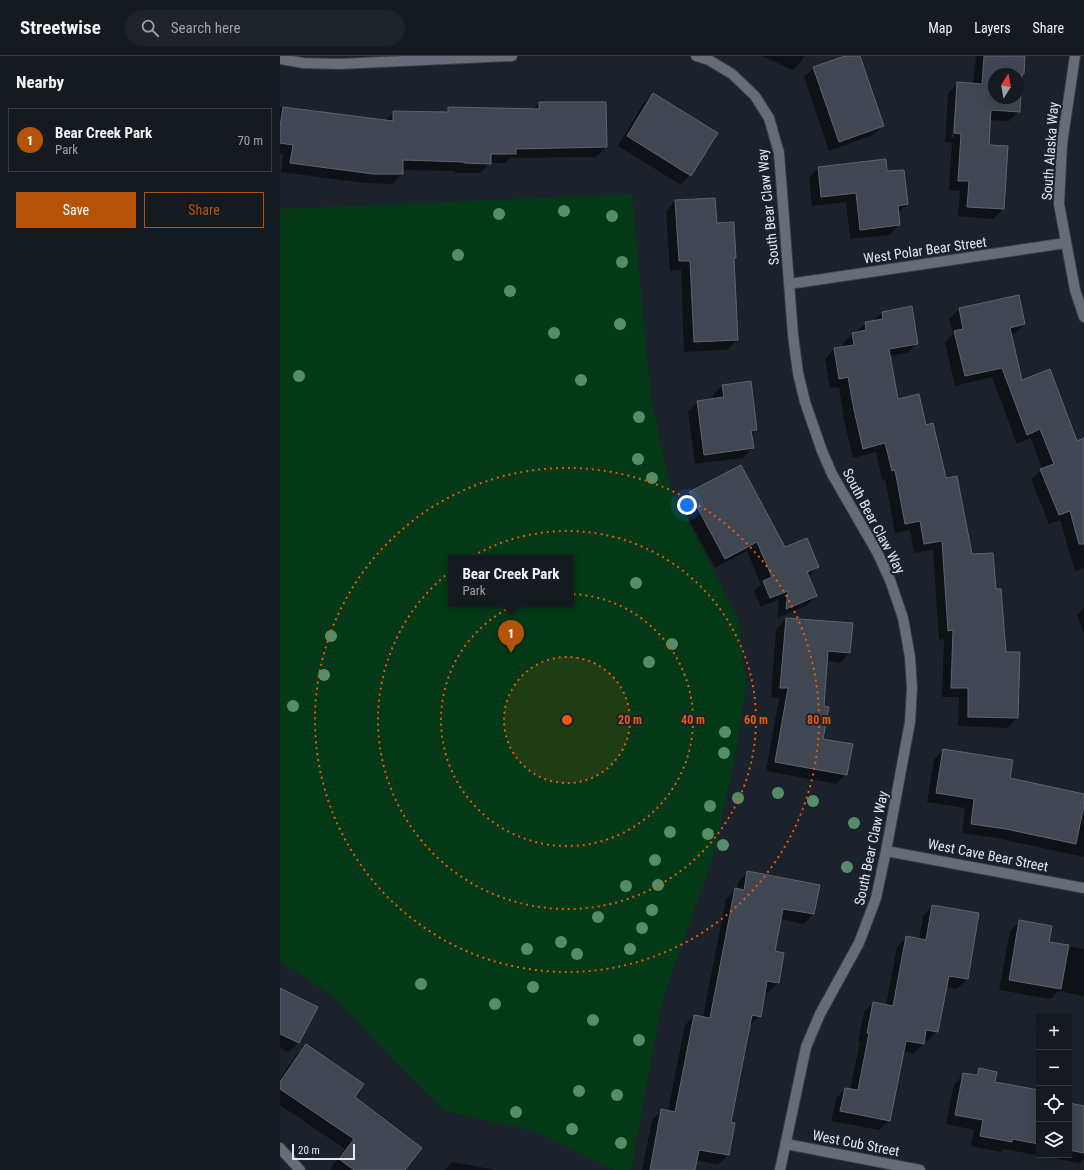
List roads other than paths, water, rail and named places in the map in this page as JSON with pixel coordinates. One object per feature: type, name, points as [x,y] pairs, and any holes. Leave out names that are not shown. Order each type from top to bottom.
[{"type":"street","points":[[280,59],[303,63],[340,64],[512,56]]},
{"type":"street","name":"South Bear Claw Way","points":[[696,56],[709,60],[732,74],[754,96],[768,118],[779,153],[796,360],[805,402],[822,451],[832,474],[877,552],[890,580],[903,618],[910,657],[912,688],[910,722],[876,898],[859,943],[820,1014],[806,1047],[780,1170]]},
{"type":"street","name":"South Alaska Way","points":[[1074,56],[1062,144],[1059,204],[1075,290],[1084,317]]},
{"type":"street","name":"West Polar Bear Street","points":[[789,284],[1066,243]]},
{"type":"street","name":"West Cave Bear Street","points":[[886,851],[1084,888]]},
{"type":"street","name":"West Cub Street","points":[[786,1144],[920,1170]]},
{"type":"street","points":[[280,1148],[300,1170]]},
{"type":"place","name":"Bear Creek Park","points":[[511,653]]}]
